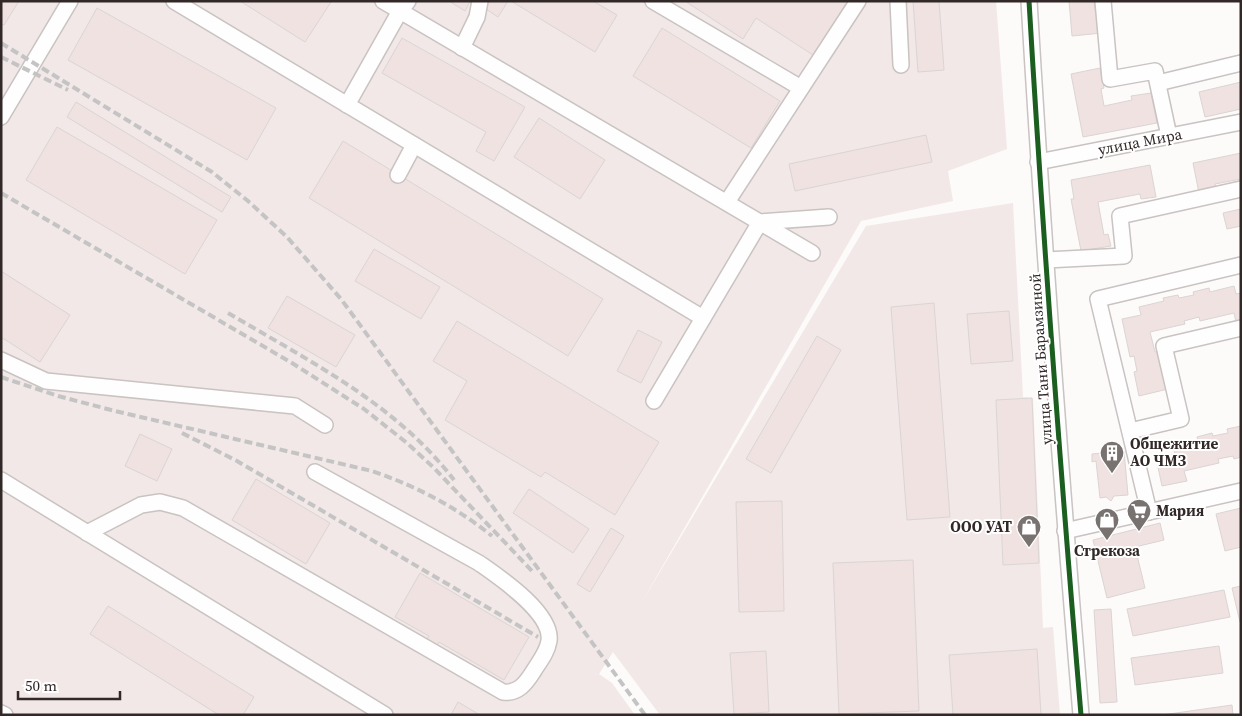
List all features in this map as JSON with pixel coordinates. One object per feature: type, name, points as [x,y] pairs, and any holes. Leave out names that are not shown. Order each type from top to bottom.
[{"type":"street","points":[[1,117],[70,1]]},
{"type":"street","points":[[174,1],[703,318]]},
{"type":"street","points":[[382,1],[404,6],[462,48],[812,253]]},
{"type":"street","points":[[462,48],[477,17],[480,1]]},
{"type":"street","points":[[652,1],[801,88]]},
{"type":"street","points":[[727,202],[858,1]]},
{"type":"street","points":[[898,1],[901,65]]},
{"type":"street","name":"улица Тани Барамзиной","points":[[1029,1],[1038,162],[1065,532],[1081,715]]},
{"type":"street","points":[[1103,1],[1110,79],[1155,70],[1169,136]]},
{"type":"street","points":[[347,105],[404,6]]},
{"type":"street","points":[[1158,83],[1241,64]]},
{"type":"street","name":"улица Мира","points":[[1038,162],[1241,122]]},
{"type":"street","points":[[398,174],[414,145]]},
{"type":"street","points":[[1046,260],[1124,256],[1120,216],[1241,189]]},
{"type":"street","points":[[760,222],[829,217]]},
{"type":"street","points":[[654,401],[760,222]]},
{"type":"street","points":[[1149,512],[1098,299],[1241,265]]},
{"type":"street","points":[[1130,432],[1181,419],[1164,346],[1241,328]]},
{"type":"street","points":[[1,360],[46,381],[295,406],[325,424]]},
{"type":"street","points":[[87,533],[141,505],[160,502],[183,508],[503,692],[516,691],[527,681],[545,654],[549,639],[544,621],[528,602],[499,577],[478,563],[315,472]]},
{"type":"street","points":[[1,480],[385,715]]},
{"type":"street","points":[[1065,532],[1241,491]]},
{"type":"street","points":[[1,713],[5,715]]},
{"type":"shaded area","points":[[1,1],[996,1],[1007,149],[948,171],[953,201],[861,221],[639,607],[866,226],[1013,203],[1023,397],[1033,398],[1043,628],[1053,627],[1060,715],[660,715],[613,652],[599,674],[612,683],[635,715],[1,715]]},
{"type":"building","points":[[1,1],[19,1],[4,25],[1,24]]},
{"type":"building","points":[[240,1],[330,1],[331,2],[305,42]]},
{"type":"building","points":[[449,1],[470,1],[465,11]]},
{"type":"building","points":[[486,1],[508,1],[498,17],[483,7]]},
{"type":"building","points":[[511,1],[593,1],[617,15],[595,52]]},
{"type":"building","points":[[685,1],[847,2],[813,55],[756,18],[743,39]]},
{"type":"building","points":[[913,1],[939,1],[944,70],[918,72]]},
{"type":"building","points":[[1069,1],[1094,1],[1096,16],[1100,16],[1102,33],[1072,36]]},
{"type":"building","points":[[97,8],[276,108],[247,160],[68,60]]},
{"type":"building","points":[[662,28],[780,101],[751,148],[633,76]]},
{"type":"building","points":[[402,38],[525,107],[494,161],[476,151],[486,132],[382,73]]},
{"type":"building","points":[[1100,68],[1104,88],[1101,89],[1104,106],[1132,100],[1131,96],[1151,93],[1157,123],[1083,137],[1071,74]]},
{"type":"building","points":[[1241,82],[1241,109],[1205,117],[1199,92]]},
{"type":"building","points":[[76,102],[231,197],[222,212],[67,117]]},
{"type":"building","points":[[539,118],[605,160],[580,199],[514,157]]},
{"type":"building","points":[[57,127],[217,220],[185,274],[26,180]]},
{"type":"building","points":[[926,135],[932,162],[795,191],[789,164]]},
{"type":"building","points":[[343,141],[603,299],[568,356],[309,198]]},
{"type":"building","points":[[1241,153],[1241,179],[1215,184],[1216,189],[1199,193],[1193,163]]},
{"type":"building","points":[[1150,165],[1156,197],[1141,199],[1140,194],[1098,202],[1104,235],[1108,234],[1111,246],[1081,251],[1071,199],[1074,199],[1071,180]]},
{"type":"building","points":[[1241,209],[1241,226],[1227,229],[1223,213]]},
{"type":"building","points":[[374,249],[440,287],[421,319],[355,281]]},
{"type":"building","points":[[1,271],[70,315],[40,362],[1,337]]},
{"type":"building","points":[[1234,286],[1236,294],[1241,293],[1241,321],[1236,322],[1234,313],[1200,321],[1199,317],[1184,321],[1185,324],[1150,332],[1155,352],[1159,351],[1168,389],[1139,396],[1134,372],[1137,371],[1134,356],[1130,357],[1122,319],[1141,315],[1139,307],[1164,301],[1163,298],[1178,295],[1179,298],[1194,295],[1193,292],[1209,288],[1210,292]]},
{"type":"building","points":[[287,296],[355,335],[336,367],[268,328]]},
{"type":"building","points":[[934,303],[950,517],[907,520],[891,307]]},
{"type":"building","points":[[1009,311],[1013,361],[971,364],[967,314]]},
{"type":"building","points":[[457,321],[659,442],[615,515],[545,472],[541,477],[445,420],[467,381],[433,361]]},
{"type":"building","points":[[638,330],[662,342],[641,383],[617,371]]},
{"type":"building","points":[[817,336],[841,350],[771,473],[746,459]]},
{"type":"building","points":[[1032,398],[1039,563],[1003,565],[996,400]]},
{"type":"building","points":[[1241,426],[1241,457],[1234,459],[1233,456],[1218,459],[1219,463],[1184,471],[1187,481],[1162,486],[1156,458],[1175,454],[1173,446],[1198,440],[1197,437],[1212,433],[1213,436],[1228,433],[1227,429]]},
{"type":"building","points":[[140,434],[172,449],[157,481],[125,466]]},
{"type":"building","name":"Общежитие АО ЧМЗ","points":[[1124,451],[1128,495],[1114,496],[1111,501],[1106,497],[1100,498],[1096,461],[1092,462],[1092,454]]},
{"type":"building","points":[[256,479],[330,523],[306,564],[232,520]]},
{"type":"building","points":[[529,489],[589,529],[573,553],[513,513]]},
{"type":"building","points":[[782,501],[784,611],[739,612],[736,502]]},
{"type":"building","points":[[1241,508],[1241,547],[1225,551],[1216,514]]},
{"type":"building","points":[[1160,523],[1164,540],[1135,547],[1145,588],[1107,598],[1093,540]]},
{"type":"building","points":[[611,528],[624,536],[590,592],[577,584]]},
{"type":"building","points":[[913,560],[919,711],[839,714],[833,563]]},
{"type":"building","points":[[420,573],[529,637],[504,680],[439,642],[437,646],[426,640],[429,636],[395,617]]},
{"type":"building","points":[[1241,586],[1241,622],[1240,622],[1232,588]]},
{"type":"building","points":[[1224,590],[1230,617],[1133,636],[1127,609]]},
{"type":"building","points":[[108,606],[254,697],[243,715],[219,715],[90,634]]},
{"type":"building","points":[[1111,609],[1117,702],[1100,703],[1094,610]]},
{"type":"building","points":[[1219,646],[1223,673],[1135,685],[1131,658]]},
{"type":"building","points":[[1037,649],[1041,715],[953,715],[949,655]]},
{"type":"building","points":[[766,651],[769,712],[734,714],[730,653]]},
{"type":"building","points":[[458,702],[480,715],[454,715],[452,713]]},
{"type":"building","points":[[1232,705],[1233,715],[1162,715]]},
{"type":"railway","points":[[1,43],[212,172],[248,201],[287,237],[341,299],[645,715]]},
{"type":"railway","points":[[1,57],[68,90]]},
{"type":"railway","points":[[1,193],[292,363],[364,409],[407,443],[434,468],[533,572]]},
{"type":"railway","points":[[228,313],[320,367],[378,406],[431,453],[454,480]]},
{"type":"railway","points":[[1,377],[58,396],[115,411],[372,471],[404,483],[435,498],[492,536]]},
{"type":"railway","points":[[182,433],[237,461],[538,637]]},
{"type":"cycle path","points":[[1029,1],[1040,180],[1081,715]]},
{"type":"place","name":"Общежитие АО ЧМЗ","points":[[1112,474]]},
{"type":"place","name":"Мария","points":[[1139,532]]},
{"type":"place","name":"Стрекоза","points":[[1107,541]]},
{"type":"place","name":"ООО УАТ","points":[[1029,548]]}]
